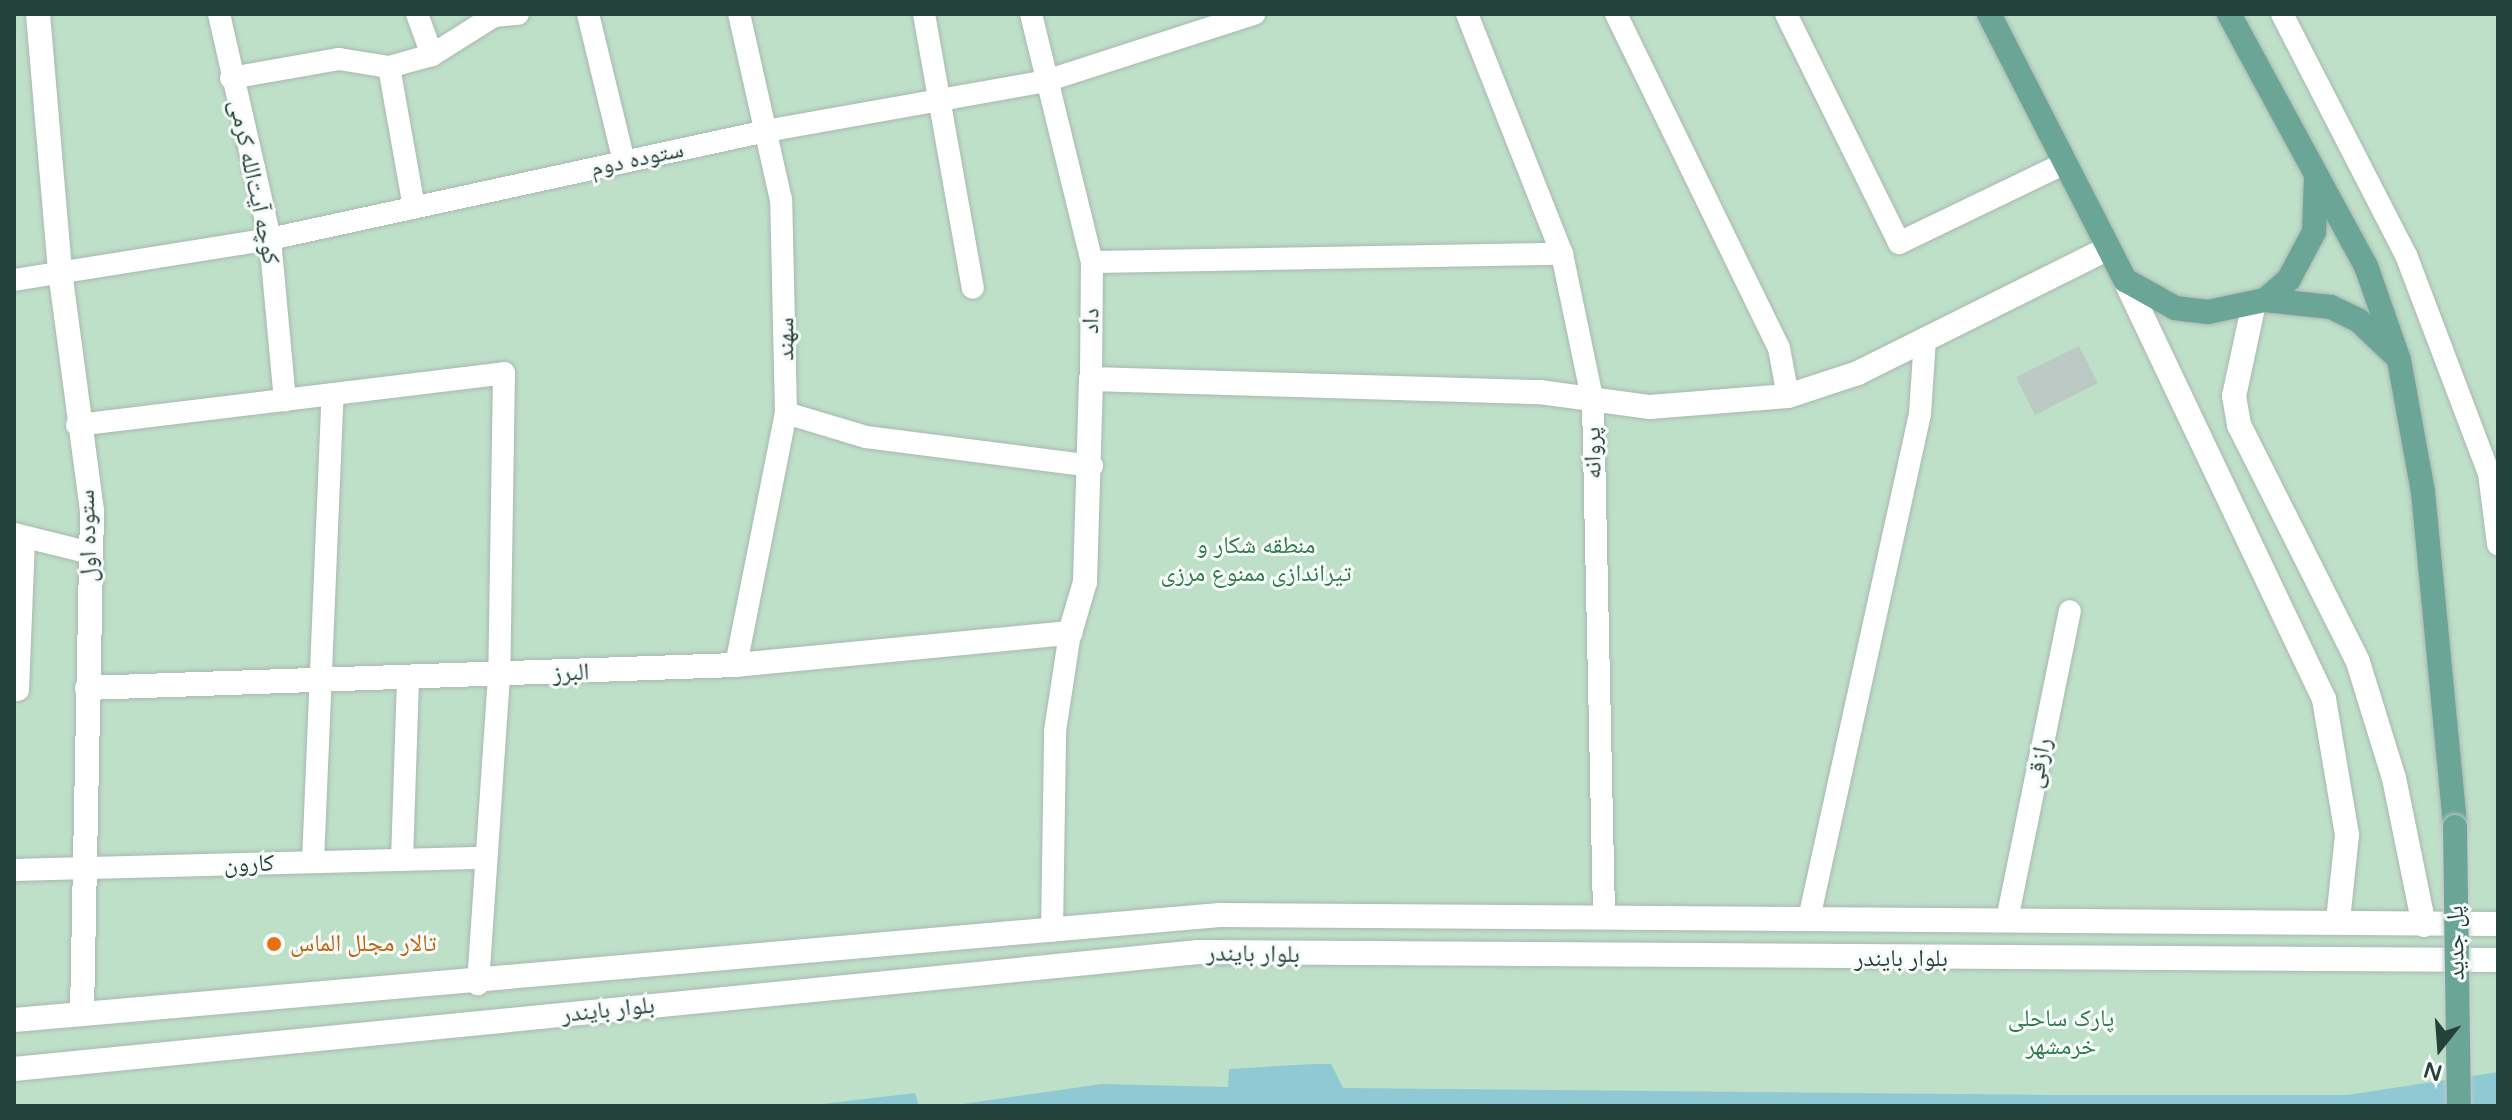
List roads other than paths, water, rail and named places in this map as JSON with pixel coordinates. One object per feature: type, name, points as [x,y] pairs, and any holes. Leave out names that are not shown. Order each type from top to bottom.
[{"type":"main road","points":[[1989,14],[2061,165],[2105,250],[2125,280],[2175,308],[2259,302],[2331,307],[2379,336],[2399,360]]},
{"type":"main road","name":"پل جدید","points":[[2229,14],[2366,266],[2399,360],[2423,492],[2455,827],[2459,1106]]},
{"type":"main road","points":[[2259,302],[2289,279],[2314,232],[2316,171]]},
{"type":"street","name":"ستوده اول","points":[[38,14],[60,271],[77,425],[92,510],[82,1013]]},
{"type":"street","name":"کوچه آیت‌الله کرمی","points":[[219,14],[231,78],[270,239],[285,400]]},
{"type":"street","points":[[417,14],[432,55]]},
{"type":"street","points":[[231,78],[339,59],[389,67],[432,55],[494,15],[518,14]]},
{"type":"street","points":[[588,14],[624,162]]},
{"type":"street","name":"سهند","points":[[736,665],[786,413],[781,200],[739,14]]},
{"type":"street","points":[[924,14],[973,288]]},
{"type":"street","name":"داد","points":[[1031,14],[1092,262],[1092,466],[1085,582],[1061,634],[1055,731],[1052,931]]},
{"type":"street","name":"ستوده دوم","points":[[14,280],[270,239],[766,131],[1046,81],[1254,14]]},
{"type":"street","name":"پروانه","points":[[1467,14],[1562,254],[1593,402],[1604,914]]},
{"type":"street","points":[[1616,14],[1779,348],[1788,396]]},
{"type":"street","points":[[1786,14],[1899,243],[2061,165]]},
{"type":"street","points":[[2282,14],[2406,255],[2489,473],[2498,544]]},
{"type":"street","points":[[389,67],[414,208]]},
{"type":"street","points":[[1091,379],[1540,392],[1593,402],[1650,407],[1788,396],[1858,373],[2105,250]]},
{"type":"street","points":[[1092,262],[1562,254]]},
{"type":"street","points":[[2125,280],[2324,699],[2347,835],[2338,921]]},
{"type":"street","points":[[2259,302],[2234,396],[2239,425],[2358,662],[2394,778],[2424,925]]},
{"type":"street","points":[[1810,914],[1920,414],[1925,338]]},
{"type":"street","points":[[77,425],[504,373],[499,676],[483,858],[478,984]]},
{"type":"street","points":[[313,862],[326,680],[333,394]]},
{"type":"street","points":[[786,413],[866,437],[1092,466]]},
{"type":"street","points":[[18,690],[19,538],[91,553]]},
{"type":"street","name":"رازقی","points":[[2008,915],[2070,611]]},
{"type":"street","name":"البرز","points":[[87,688],[499,676],[736,665],[1061,634]]},
{"type":"street","points":[[402,860],[408,678]]},
{"type":"street","name":"کارون","points":[[14,870],[483,858]]},
{"type":"street","name":"بلوار بایندر","points":[[14,1020],[478,984],[1219,915],[2008,915],[2498,924]]},
{"type":"street","name":"بلوار بایندر","points":[[14,1069],[1198,952],[2498,960]]},
{"type":"street","points":[[548,977],[552,1016]]},
{"type":"water","points":[[1331,1064],[1343,1088],[2055,1095],[2347,1095],[2498,1072],[2498,1106],[949,1106],[1102,1084],[1228,1087],[1229,1069]]},
{"type":"water","points":[[915,1093],[919,1106],[805,1106]]},
{"type":"place","name":"تالار مجلل الماس","points":[[274,944]]},
{"type":"park label","name":"منطقه شکار و تیراندازی ممنوع مرزی","points":[[1256,560]]},
{"type":"park label","name":"پارک ساحلی خرمشهر","points":[[2061,1033]]}]
